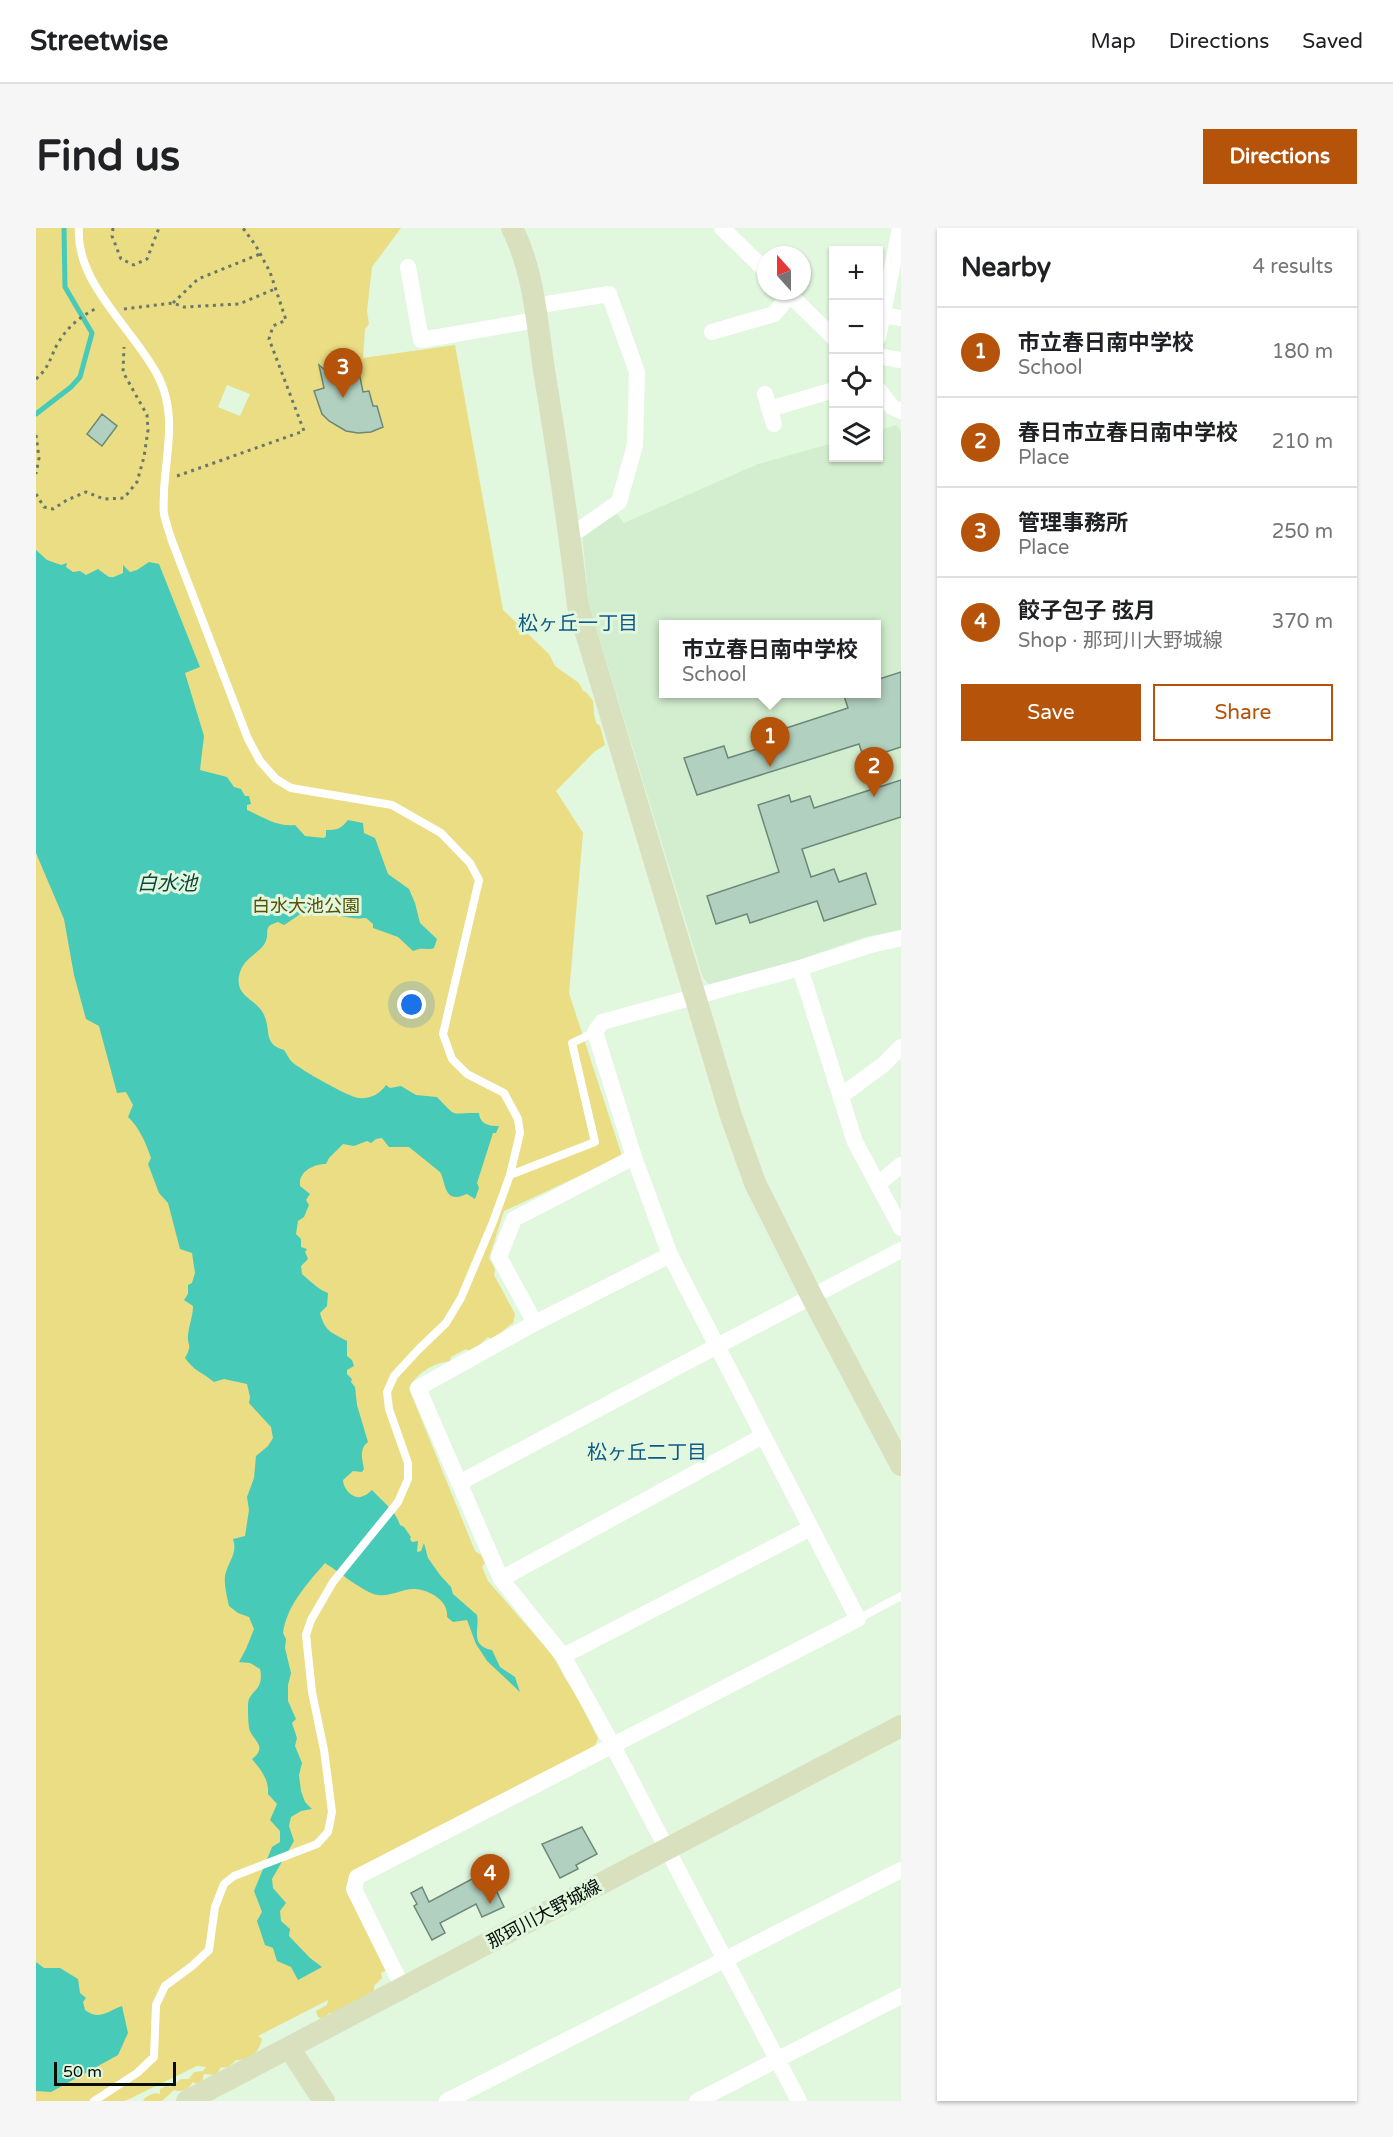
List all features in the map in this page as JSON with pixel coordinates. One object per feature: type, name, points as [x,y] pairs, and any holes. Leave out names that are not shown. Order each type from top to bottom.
[{"type":"street","points":[[512,228],[519,242],[535,313],[570,534],[578,606],[731,1116],[756,1183],[812,1297],[901,1465]]},
{"type":"street","points":[[722,228],[757,263]]},
{"type":"street","points":[[900,228],[883,315],[901,318]]},
{"type":"street","points":[[408,267],[421,340],[609,294],[637,372],[635,446],[619,502],[570,534]]},
{"type":"street","points":[[712,332],[734,318],[774,314],[783,300]]},
{"type":"street","points":[[795,300],[829,333]]},
{"type":"street","points":[[883,357],[901,360]]},
{"type":"street","points":[[769,409],[829,391]]},
{"type":"street","points":[[883,395],[892,407],[901,411]]},
{"type":"street","points":[[403,1988],[354,1889],[357,1876],[858,1619],[670,1255],[634,1157],[595,1032],[602,1022],[901,938]]},
{"type":"street","points":[[800,968],[855,1142],[901,1228]]},
{"type":"street","points":[[842,1096],[884,1064],[901,1047]]},
{"type":"street","points":[[534,1323],[499,1257],[514,1219],[634,1157]]},
{"type":"street","points":[[878,1184],[901,1165]]},
{"type":"street","points":[[459,1483],[901,1251]]},
{"type":"street","points":[[670,1255],[534,1323],[418,1388],[501,1579],[562,1656],[613,1746],[799,2101]]},
{"type":"street","points":[[501,1579],[763,1436]]},
{"type":"street","points":[[562,1656],[811,1528]]},
{"type":"street","name":"那珂川大野城線","points":[[187,2101],[290,2049],[901,1726]]},
{"type":"street","points":[[447,2101],[901,1870]]},
{"type":"street","points":[[697,2101],[901,1996]]},
{"type":"street","points":[[290,2049],[324,2101]]},
{"type":"lane","points":[[79,228],[79,247],[98,290],[111,310],[129,330],[160,379],[170,413],[164,513],[172,541],[248,739],[260,761],[276,779],[291,788],[392,805],[441,833],[471,863],[479,880],[443,1034],[452,1059],[467,1074],[504,1093],[518,1119],[520,1132],[510,1175],[494,1222],[461,1298],[446,1323],[394,1376],[387,1392],[389,1409],[408,1463],[408,1479],[398,1502],[333,1582],[311,1620],[306,1635],[312,1692],[324,1750],[332,1812],[328,1832],[317,1844],[234,1876],[224,1884],[215,1906],[209,1950],[165,1986],[156,2005],[154,2057],[138,2073],[94,2101]]},
{"type":"lane","points":[[510,1175],[595,1142],[572,1043],[595,1032]]},
{"type":"lane","points":[[858,1619],[901,1596]]},
{"type":"path","points":[[113,228],[112,236],[121,259],[134,265],[147,259],[159,228]]},
{"type":"path","points":[[165,481],[304,431],[269,339],[273,326],[286,320],[270,272],[243,228]]},
{"type":"path","points":[[173,303],[198,279],[260,254]]},
{"type":"path","points":[[111,310],[173,303],[184,307],[239,304],[274,289]]},
{"type":"path","points":[[36,379],[46,370],[58,343],[72,323],[96,307]]},
{"type":"path","points":[[36,494],[44,507],[53,508],[86,492],[104,499],[124,498],[137,482],[148,430],[147,415],[123,372],[122,353],[129,330]]},
{"type":"path","points":[[36,435],[39,458],[36,474]]},
{"type":"shaded area","points":[[897,425],[901,432],[901,930],[865,937],[714,989],[703,978],[589,604],[582,533],[617,514],[624,523],[758,464],[829,444],[829,462],[883,462],[883,429]]},
{"type":"green space","name":"白水大池公園","points":[[36,228],[401,228],[372,267],[367,311],[369,324],[365,329],[363,358],[455,345],[503,610],[549,654],[555,666],[579,683],[593,701],[596,723],[600,726],[605,745],[594,752],[556,791],[583,833],[569,993],[622,1156],[504,1211],[489,1258],[495,1269],[494,1275],[515,1314],[513,1323],[493,1340],[488,1337],[471,1352],[466,1349],[451,1357],[450,1361],[425,1370],[409,1389],[475,1551],[481,1555],[485,1563],[482,1567],[488,1581],[553,1656],[577,1696],[598,1739],[593,1749],[352,1876],[387,1970],[381,1973],[382,1978],[374,1986],[374,1993],[335,2013],[329,2013],[323,2019],[318,2017],[316,2011],[327,2005],[328,2000],[258,2036],[262,2039],[261,2044],[250,2057],[236,2060],[228,2067],[221,2067],[216,2075],[204,2074],[202,2082],[197,2084],[193,2082],[183,2091],[174,2090],[162,2101],[143,2101],[152,2094],[160,2094],[160,2089],[166,2086],[171,2087],[181,2079],[189,2079],[194,2072],[203,2071],[206,2067],[197,2066],[125,2101],[36,2101]],"holes":[[[227,385],[250,394],[240,416],[218,407]]]},
{"type":"water","name":"白水池","points":[[36,550],[47,560],[61,565],[67,563],[66,567],[73,572],[80,571],[86,575],[98,569],[112,577],[123,573],[123,565],[130,572],[149,562],[159,564],[200,667],[185,673],[204,736],[200,770],[227,777],[234,787],[241,789],[245,796],[249,796],[251,804],[247,805],[247,810],[276,823],[295,825],[305,836],[324,838],[326,830],[338,828],[348,820],[363,823],[364,833],[375,838],[388,874],[409,889],[420,923],[437,939],[434,948],[413,951],[398,937],[373,928],[373,924],[366,918],[350,918],[320,911],[305,912],[284,925],[278,922],[273,924],[268,928],[265,943],[243,965],[239,983],[243,994],[263,1013],[273,1044],[284,1050],[297,1066],[352,1096],[366,1098],[374,1096],[386,1085],[390,1088],[401,1086],[416,1095],[437,1097],[452,1112],[479,1113],[483,1122],[499,1126],[496,1133],[493,1133],[477,1183],[479,1188],[475,1199],[467,1194],[452,1196],[447,1191],[440,1172],[409,1147],[389,1147],[382,1138],[354,1146],[343,1144],[326,1164],[316,1165],[307,1170],[300,1181],[300,1186],[310,1194],[306,1200],[309,1205],[304,1217],[298,1221],[296,1234],[301,1239],[301,1247],[307,1249],[305,1252],[308,1259],[301,1266],[302,1274],[318,1288],[328,1293],[327,1306],[320,1313],[322,1319],[329,1331],[347,1341],[347,1356],[352,1360],[354,1366],[347,1370],[347,1374],[355,1387],[357,1405],[368,1442],[362,1451],[364,1469],[362,1472],[353,1471],[343,1480],[345,1487],[356,1497],[364,1496],[372,1490],[392,1510],[400,1525],[411,1537],[412,1542],[418,1541],[417,1552],[421,1551],[424,1543],[428,1558],[451,1587],[453,1594],[477,1615],[477,1636],[480,1645],[492,1650],[500,1667],[515,1677],[520,1692],[487,1661],[476,1644],[467,1620],[453,1622],[447,1617],[442,1601],[432,1594],[415,1589],[378,1595],[359,1586],[325,1563],[305,1587],[293,1604],[283,1633],[291,1673],[288,1701],[296,1719],[292,1723],[297,1738],[295,1746],[302,1763],[299,1775],[301,1791],[305,1802],[312,1809],[301,1811],[291,1817],[289,1826],[294,1841],[272,1879],[273,1888],[286,1903],[280,1911],[281,1921],[290,1929],[289,1936],[322,1967],[298,1980],[291,1967],[277,1961],[273,1948],[265,1945],[257,1921],[262,1912],[254,1891],[272,1847],[280,1842],[280,1831],[270,1820],[277,1804],[268,1794],[266,1779],[252,1759],[257,1755],[259,1748],[249,1729],[248,1701],[260,1683],[260,1669],[250,1663],[239,1662],[254,1629],[249,1617],[229,1606],[225,1583],[226,1571],[234,1549],[233,1539],[245,1536],[249,1510],[247,1497],[254,1478],[256,1456],[268,1446],[273,1438],[271,1427],[249,1403],[247,1384],[224,1379],[214,1382],[195,1369],[185,1358],[189,1347],[188,1335],[193,1306],[184,1300],[188,1294],[188,1285],[192,1283],[195,1273],[192,1253],[180,1249],[168,1203],[159,1193],[148,1164],[151,1158],[147,1147],[139,1130],[128,1117],[133,1105],[126,1092],[117,1093],[99,1026],[86,1019],[74,975],[64,919],[36,853]]},
{"type":"water","points":[[36,1962],[44,1968],[60,1968],[78,1979],[80,1993],[86,1998],[83,2002],[85,2010],[90,2013],[99,2015],[122,2006],[128,2033],[118,2055],[51,2092],[36,2091]]},
{"type":"building","points":[[319,365],[340,383],[360,377],[363,392],[369,391],[373,406],[377,406],[383,427],[371,432],[358,433],[346,431],[329,421],[322,414],[314,391],[324,388]]},
{"type":"building","points":[[102,414],[117,426],[102,446],[87,434]]},
{"type":"building","points":[[901,672],[901,747],[864,759],[859,744],[697,795],[684,758],[724,746],[728,758],[763,747],[758,732],[773,728],[774,732],[848,708],[845,698],[881,698],[881,678]]},
{"type":"building","points":[[901,780],[901,817],[802,849],[811,877],[834,869],[839,882],[866,873],[876,904],[824,921],[817,901],[750,923],[747,914],[716,924],[707,896],[779,872],[758,805],[789,795],[791,802],[810,796],[814,808]]},
{"type":"building","points":[[582,1827],[597,1854],[576,1865],[578,1869],[560,1878],[542,1844]]},
{"type":"building","points":[[487,1871],[504,1907],[482,1917],[476,1904],[440,1923],[445,1933],[432,1940],[414,1906],[417,1904],[411,1893],[422,1887],[429,1902]]},
{"type":"waterway","points":[[36,414],[71,387],[80,377],[92,333],[65,287],[64,228]]},
{"type":"place","name":"管理事務所","points":[[343,398]]},
{"type":"place","name":"市立春日南中学校","points":[[770,767]]},
{"type":"place","name":"春日市立春日南中学校","points":[[874,797]]},
{"type":"place","name":"餃子包子 弦月","points":[[490,1904]]},
{"type":"district","name":"松ヶ丘一丁目","points":[[578,624]]},
{"type":"district","name":"松ヶ丘二丁目","points":[[647,1453]]}]
